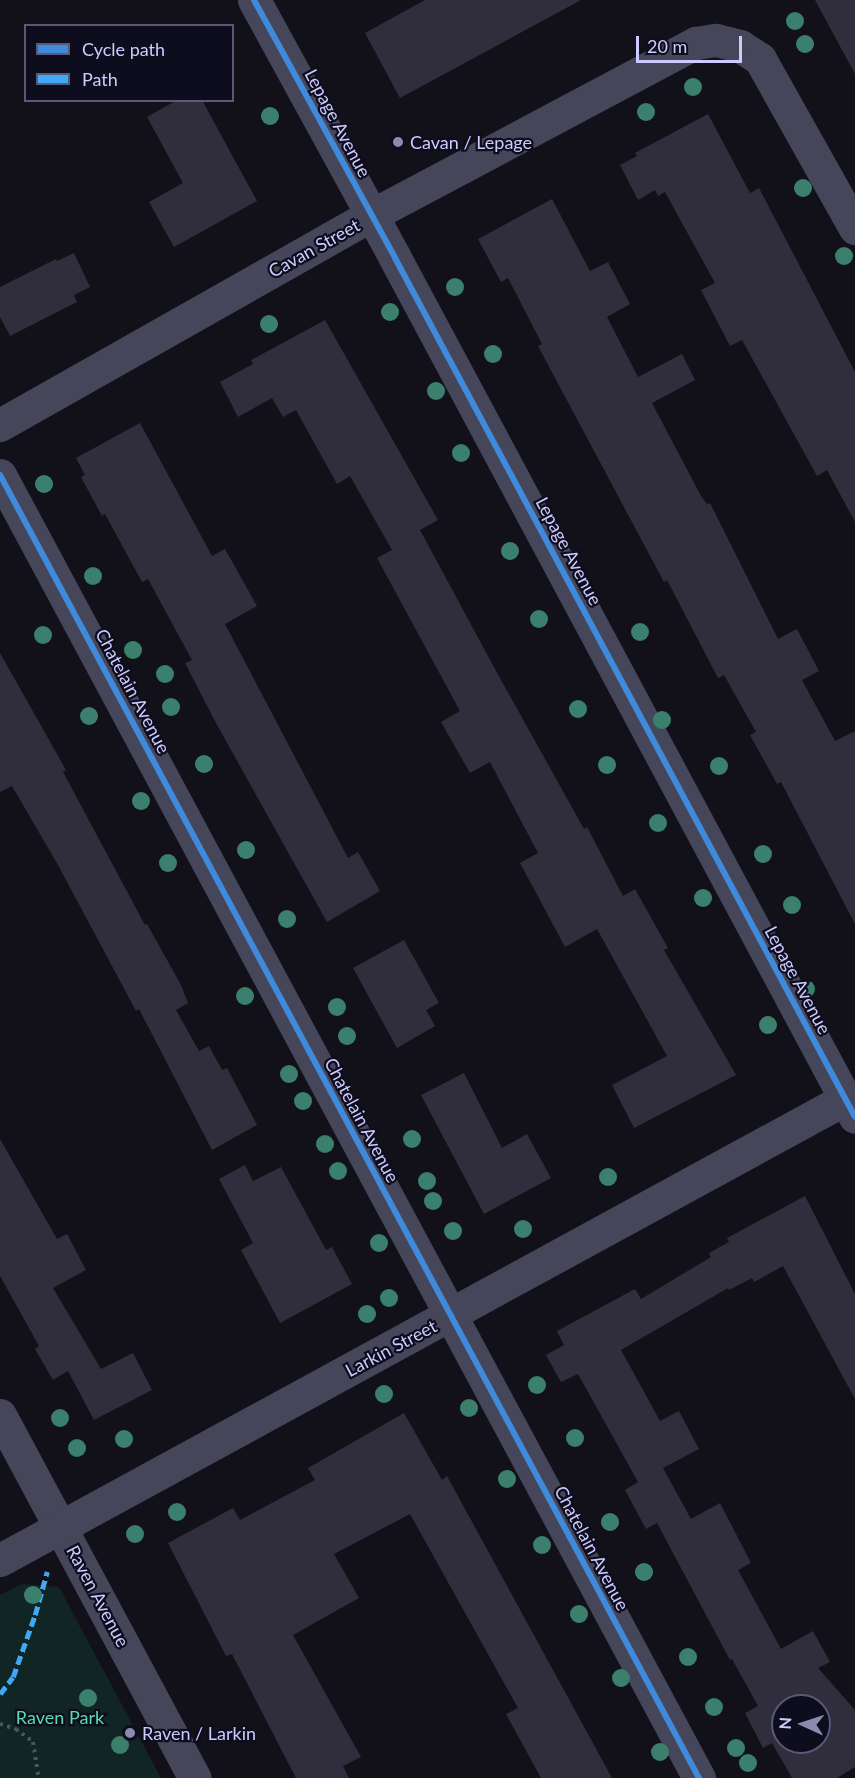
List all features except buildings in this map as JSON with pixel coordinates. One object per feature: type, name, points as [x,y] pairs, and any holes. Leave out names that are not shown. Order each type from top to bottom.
[{"type":"street","name":"Lepage Avenue","points":[[254,0],[345,165],[370,216],[411,287],[850,1108]]},
{"type":"street","name":"Cavan Street","points":[[0,425],[370,216],[696,44],[716,39],[740,46],[760,59],[855,228]]},
{"type":"street","name":"Chatelain Avenue","points":[[0,475],[699,1778]]},
{"type":"street","name":"Larkin Street","points":[[0,1560],[451,1316],[850,1108]]},
{"type":"street","name":"Raven Avenue","points":[[0,1414],[195,1778]]},
{"type":"path","points":[[0,1724],[16,1729],[33,1742],[39,1778]]},
{"type":"green space","name":"Raven Park","points":[[22,1584],[59,1587],[161,1778],[0,1778],[0,1595]]},
{"type":"marked path","points":[[0,1694],[13,1677],[35,1615],[47,1572]]},
{"type":"cycle path","points":[[254,0],[395,258],[855,1117]]},
{"type":"cycle path","points":[[0,475],[699,1778]]},
{"type":"place","name":"Cavan / Lepage","points":[[398,142]]},
{"type":"place","name":"Raven / Larkin","points":[[130,1733]]}]
